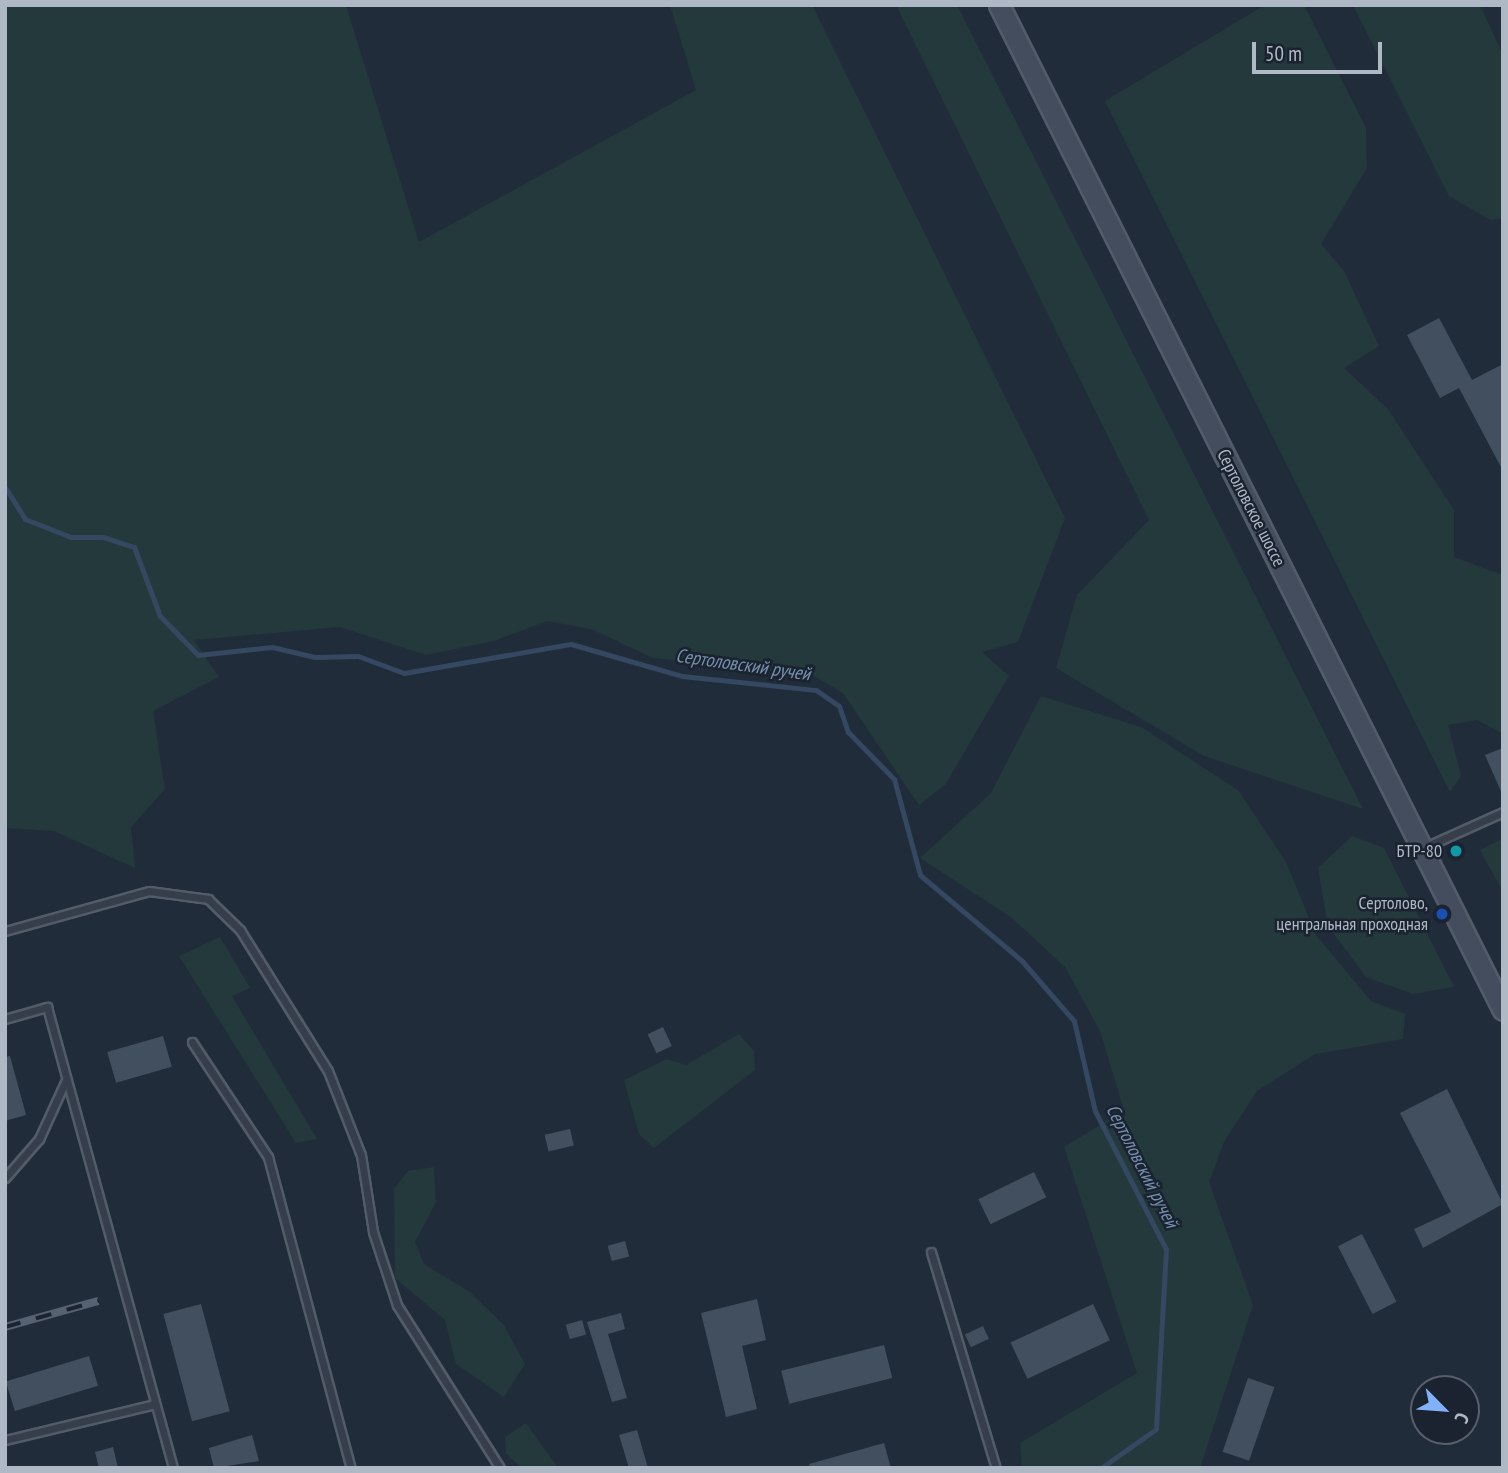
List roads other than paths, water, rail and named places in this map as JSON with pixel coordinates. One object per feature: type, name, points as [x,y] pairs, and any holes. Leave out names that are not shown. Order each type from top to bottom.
[{"type":"main road","name":"Сертоловское шоссе","points":[[999,5],[1503,1010]]},
{"type":"lane","points":[[1422,848],[1503,812]]},
{"type":"lane","points":[[5,931],[149,891],[208,900],[240,930],[328,1071],[361,1155],[373,1232],[397,1305],[500,1468]]},
{"type":"lane","points":[[5,1019],[47,1007],[173,1468]]},
{"type":"lane","points":[[192,1042],[268,1157],[351,1468]]},
{"type":"lane","points":[[5,1178],[39,1139],[66,1080]]},
{"type":"lane","points":[[931,1252],[996,1468]]},
{"type":"lane","points":[[5,1440],[155,1404]]},
{"type":"waterway","name":"Сертоловский ручей","points":[[5,487],[25,519],[71,537],[103,537],[134,547],[160,616],[198,655],[272,647],[315,657],[358,656],[404,673],[571,644],[682,676],[816,690],[839,706],[848,732],[894,779],[920,875],[1022,961],[1074,1021],[1095,1111],[1166,1249],[1156,1429],[1101,1468]]},
{"type":"railway","points":[[5,1327],[98,1301]]},
{"type":"place","name":"БТР-80","points":[[1456,851]]},
{"type":"place","name":"Сертолово, центральная проходная","points":[[1442,914]]}]
